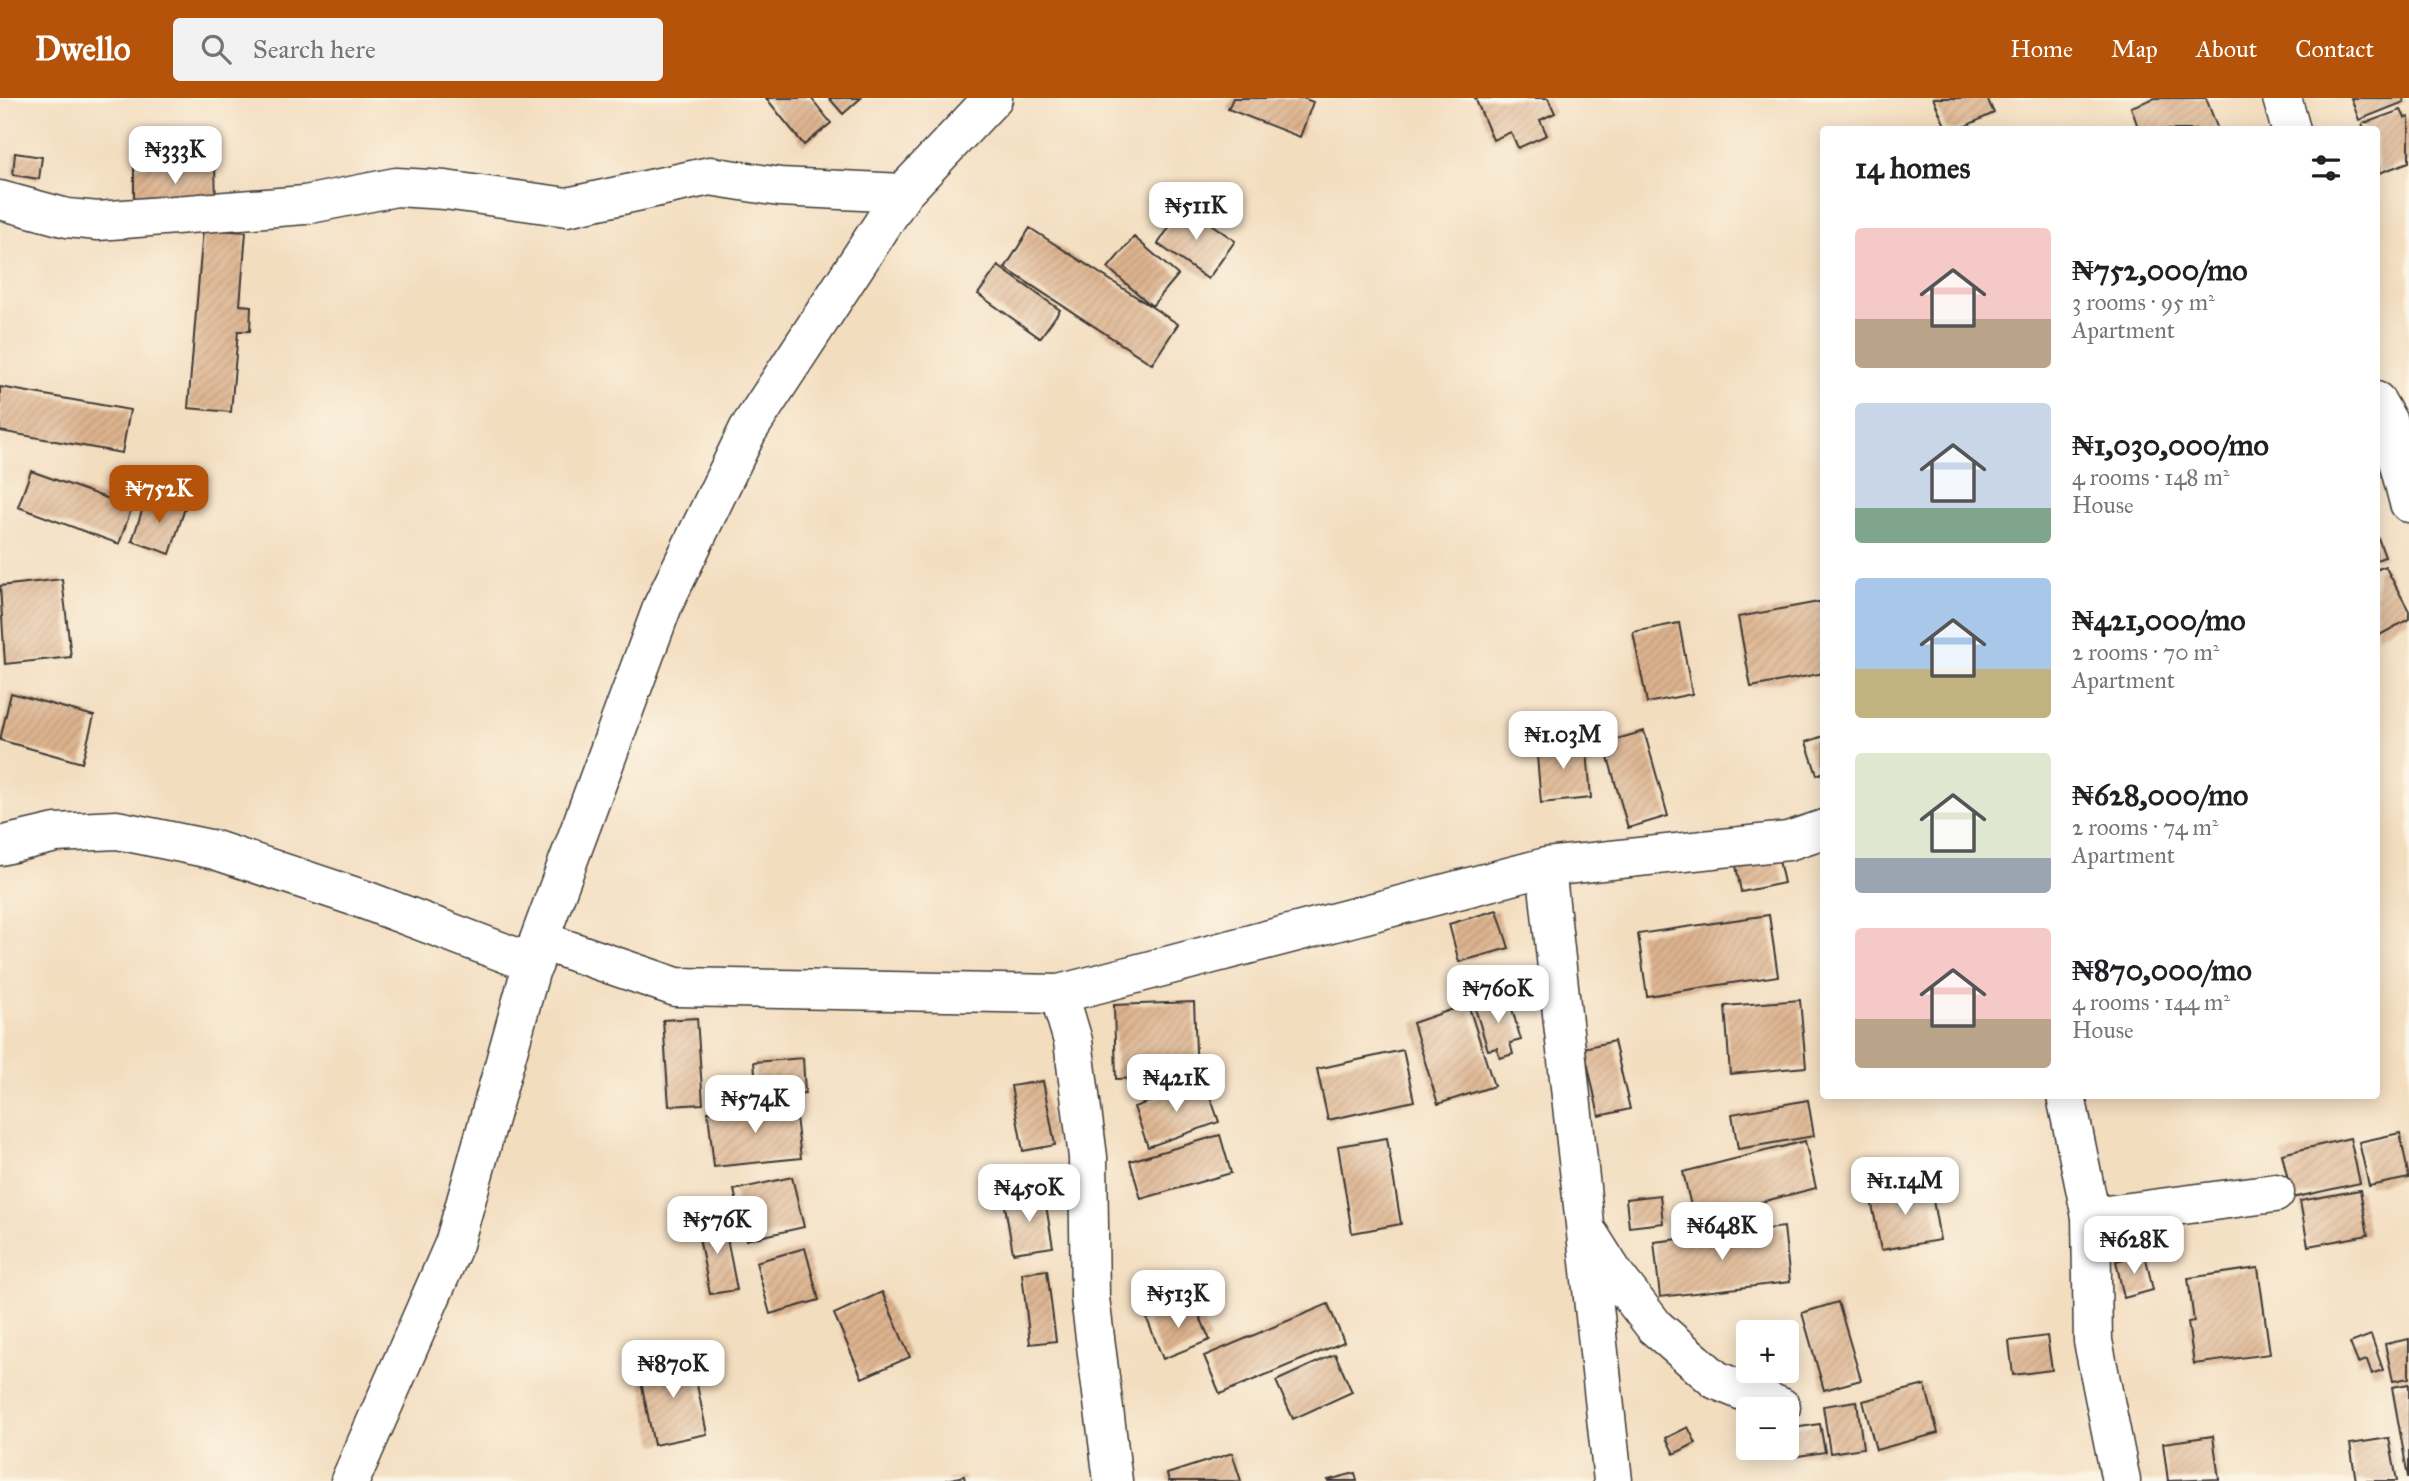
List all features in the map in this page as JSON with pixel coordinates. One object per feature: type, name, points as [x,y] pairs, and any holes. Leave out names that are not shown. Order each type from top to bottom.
[{"type":"street","points":[[350,1481],[454,1244],[537,952],[663,605],[748,430],[904,193],[993,98]]},
{"type":"street","points":[[2282,98],[2290,126]]},
{"type":"street","points":[[0,200],[67,218],[98,220],[305,205],[396,187],[445,190],[567,207],[710,176],[780,187],[904,193]]},
{"type":"street","points":[[2380,408],[2388,422],[2409,503]]},
{"type":"street","points":[[0,846],[56,833],[117,830],[215,850],[365,900],[537,952],[676,987],[1059,994],[1546,867],[1788,841],[1820,830]]},
{"type":"street","points":[[1546,867],[1614,1481]]},
{"type":"street","points":[[1059,994],[1073,1041],[1088,1157],[1090,1298],[1113,1481]]},
{"type":"street","points":[[2067,1099],[2091,1217],[2093,1340],[2121,1481]]},
{"type":"street","points":[[2091,1217],[2275,1193]]},
{"type":"street","points":[[1585,1228],[1615,1275],[1655,1327],[1716,1380],[1755,1397]]},
{"type":"building","points":[[766,98],[811,98],[831,123],[804,145]]},
{"type":"building","points":[[829,98],[861,98],[843,114]]},
{"type":"building","points":[[1233,98],[1303,98],[1313,102],[1300,137],[1228,109]]},
{"type":"building","points":[[1475,98],[1548,98],[1555,113],[1540,120],[1547,135],[1518,148],[1511,132],[1493,140]]},
{"type":"building","points":[[1933,98],[1987,98],[1994,113],[1966,126],[1945,126]]},
{"type":"building","points":[[2155,98],[2206,98],[2216,126],[2138,126],[2131,107]]},
{"type":"building","points":[[2351,98],[2403,98],[2404,102],[2359,120]]},
{"type":"building","points":[[2401,110],[2405,118],[2409,117],[2409,162],[2380,173],[2380,126],[2362,124]]},
{"type":"building","points":[[15,153],[42,157],[39,179],[13,175]]},
{"type":"building","points":[[215,165],[216,205],[134,207],[134,167]]},
{"type":"building","points":[[1184,205],[1235,241],[1208,279],[1158,244]]},
{"type":"building","points":[[1030,228],[1178,324],[1152,364],[1005,268]]},
{"type":"building","points":[[203,229],[246,232],[240,305],[251,306],[250,331],[238,331],[231,412],[188,408]]},
{"type":"building","points":[[1134,237],[1178,275],[1152,306],[1108,268]]},
{"type":"building","points":[[998,266],[1060,310],[1040,338],[978,294]]},
{"type":"building","points":[[0,387],[130,410],[122,453],[0,431]]},
{"type":"building","points":[[31,471],[132,507],[119,544],[18,507]]},
{"type":"building","points":[[147,496],[185,508],[170,554],[132,541]]},
{"type":"building","points":[[2380,543],[2385,557],[2380,559]]},
{"type":"building","points":[[2385,566],[2409,611],[2409,619],[2380,635],[2380,568]]},
{"type":"building","points":[[62,579],[71,657],[5,664],[0,586]]},
{"type":"building","points":[[1820,602],[1820,674],[1751,687],[1738,617]]},
{"type":"building","points":[[1679,623],[1692,694],[1647,703],[1633,632]]},
{"type":"building","points":[[11,693],[94,716],[82,763],[0,740]]},
{"type":"building","points":[[1644,731],[1668,816],[1628,828],[1604,743]]},
{"type":"building","points":[[1820,737],[1820,774],[1817,775],[1806,742]]},
{"type":"building","points":[[1586,739],[1591,798],[1541,803],[1536,744]]},
{"type":"building","points":[[1777,851],[1784,883],[1741,892],[1735,860]]},
{"type":"building","points":[[1497,910],[1509,948],[1459,962],[1449,924]]},
{"type":"building","points":[[1769,915],[1778,976],[1647,996],[1638,934]]},
{"type":"building","points":[[1508,995],[1521,1040],[1510,1043],[1513,1054],[1500,1058],[1497,1048],[1488,1050],[1474,1005]]},
{"type":"building","points":[[1800,1000],[1806,1067],[1730,1074],[1725,1006]]},
{"type":"building","points":[[1194,1002],[1197,1076],[1116,1079],[1114,1005]]},
{"type":"building","points":[[1468,1004],[1494,1086],[1438,1104],[1413,1023]]},
{"type":"building","points":[[697,1018],[703,1104],[669,1106],[663,1020]]},
{"type":"building","points":[[1614,1041],[1630,1109],[1599,1116],[1584,1048]]},
{"type":"building","points":[[1403,1050],[1414,1101],[1328,1120],[1317,1069]]},
{"type":"building","points":[[803,1058],[805,1093],[757,1097],[754,1062]]},
{"type":"building","points":[[1043,1081],[1055,1145],[1023,1151],[1011,1086]]},
{"type":"building","points":[[1205,1082],[1219,1122],[1148,1147],[1134,1107]]},
{"type":"building","points":[[1808,1100],[1814,1136],[1738,1149],[1732,1114]]},
{"type":"building","points":[[794,1101],[801,1158],[714,1167],[708,1112]]},
{"type":"building","points":[[2400,1133],[2409,1178],[2369,1186],[2359,1142]]},
{"type":"building","points":[[1220,1135],[1231,1173],[1141,1199],[1130,1161]]},
{"type":"building","points":[[1387,1138],[1401,1224],[1352,1233],[1338,1146]]},
{"type":"building","points":[[2350,1138],[2360,1183],[2292,1198],[2282,1154]]},
{"type":"building","points":[[1805,1141],[1816,1188],[1694,1219],[1683,1172]]},
{"type":"building","points":[[792,1177],[804,1227],[746,1240],[734,1190]]},
{"type":"building","points":[[1930,1183],[1940,1240],[1881,1250],[1870,1194]]},
{"type":"building","points":[[2360,1190],[2368,1235],[2308,1246],[2300,1201]]},
{"type":"building","points":[[1044,1194],[1053,1247],[1013,1253],[1004,1200]]},
{"type":"building","points":[[1660,1195],[1663,1223],[1629,1227],[1626,1199]]},
{"type":"building","points":[[723,1217],[737,1290],[710,1294],[696,1222]]},
{"type":"building","points":[[1784,1227],[1790,1282],[1660,1297],[1654,1242]]},
{"type":"building","points":[[805,1248],[819,1300],[770,1314],[756,1262]]},
{"type":"building","points":[[2145,1254],[2153,1290],[2124,1298],[2116,1261]]},
{"type":"building","points":[[2258,1268],[2270,1354],[2194,1364],[2188,1322],[2194,1321],[2188,1278]]},
{"type":"building","points":[[1047,1270],[1056,1341],[1030,1344],[1022,1273]]},
{"type":"building","points":[[882,1292],[910,1357],[862,1378],[834,1314]]},
{"type":"building","points":[[1193,1301],[1210,1340],[1163,1359],[1147,1319]]},
{"type":"building","points":[[1838,1302],[1861,1380],[1824,1390],[1802,1313]]},
{"type":"building","points":[[1328,1304],[1344,1342],[1220,1394],[1204,1356]]},
{"type":"building","points":[[2371,1335],[2383,1370],[2372,1374],[2367,1360],[2358,1363],[2350,1343]]},
{"type":"building","points":[[2047,1336],[2052,1370],[2013,1375],[2009,1341]]},
{"type":"building","points":[[2409,1339],[2409,1378],[2393,1381],[2385,1344]]},
{"type":"building","points":[[1335,1354],[1352,1392],[1293,1419],[1276,1381]]},
{"type":"building","points":[[691,1355],[707,1434],[654,1445],[638,1367]]},
{"type":"building","points":[[2409,1384],[2409,1477],[2408,1477],[2392,1387]]},
{"type":"building","points":[[1925,1385],[1938,1433],[1876,1450],[1863,1401]]},
{"type":"building","points":[[1857,1401],[1863,1448],[1830,1453],[1823,1406]]},
{"type":"building","points":[[1820,1424],[1825,1452],[1799,1456],[1799,1427]]},
{"type":"building","points":[[1688,1427],[1696,1443],[1674,1454],[1666,1438]]},
{"type":"building","points":[[2213,1436],[2219,1479],[2168,1481],[2163,1443]]},
{"type":"building","points":[[2389,1438],[2397,1481],[2356,1481],[2350,1444]]},
{"type":"building","points":[[1232,1453],[1241,1481],[1169,1481],[1167,1474]]},
{"type":"building","points":[[1355,1473],[1357,1481],[1328,1480]]},
{"type":"building","points":[[964,1476],[965,1481],[947,1481],[947,1480]]}]
